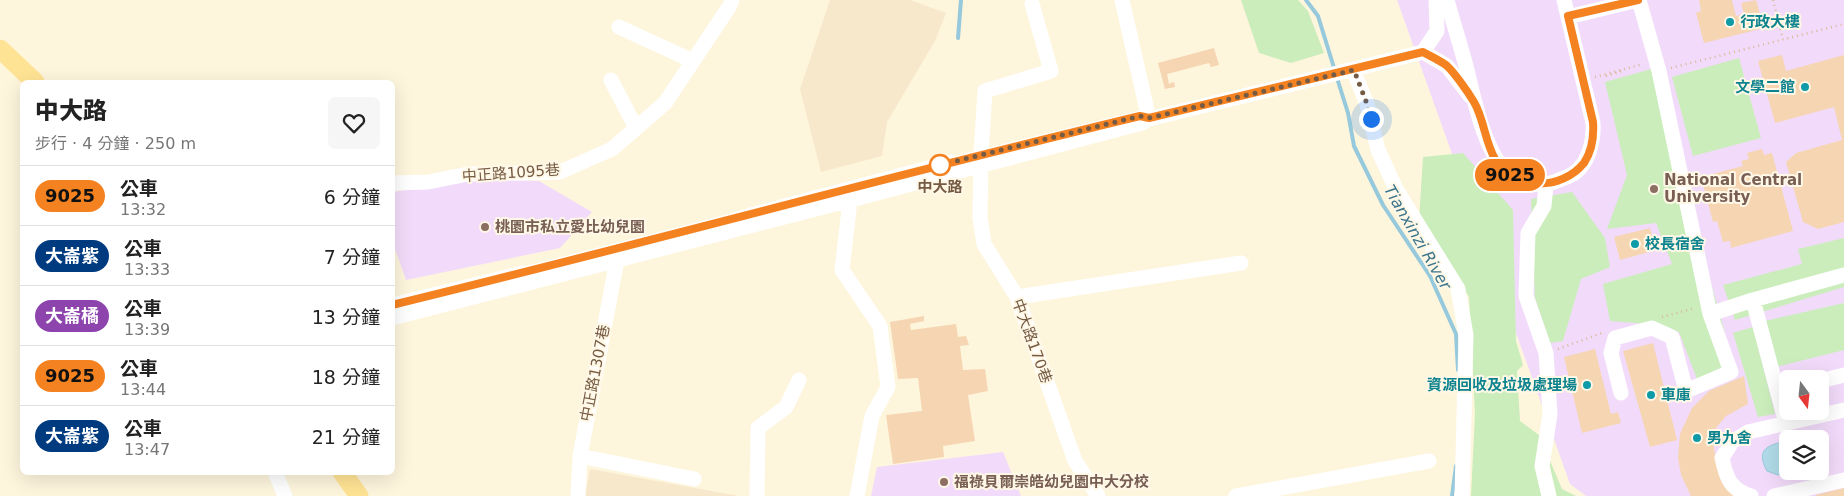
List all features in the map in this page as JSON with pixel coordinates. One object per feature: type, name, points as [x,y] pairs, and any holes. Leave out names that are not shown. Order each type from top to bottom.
[{"type":"main road","points":[[0,49],[33,80]]},
{"type":"main road","points":[[344,475],[359,496]]},
{"type":"street","name":"中正路1095巷","points":[[395,183],[428,182],[468,174],[560,172],[612,149],[665,103],[732,0]]},
{"type":"street","points":[[1122,0],[1149,118]]},
{"type":"street","points":[[395,317],[617,255],[981,159],[1142,123],[1149,118],[1423,52],[1436,32],[1436,0]]},
{"type":"street","points":[[1447,0],[1475,103],[1496,160],[1510,175],[1527,183],[1546,184],[1570,176],[1584,163],[1594,135],[1593,122],[1568,16],[1567,0]]},
{"type":"street","points":[[1568,16],[1638,0],[1658,66],[1710,314],[1731,372],[1686,391],[1672,337],[1652,328],[1615,338],[1610,353],[1621,393]]},
{"type":"street","name":"中大路170巷","points":[[1032,4],[1051,71],[985,91],[980,218],[984,244],[1017,297],[1075,461],[1098,496]]},
{"type":"street","points":[[619,27],[693,61]]},
{"type":"street","points":[[1423,52],[1447,66],[1475,103]]},
{"type":"street","points":[[1350,70],[1367,104],[1378,150],[1396,189],[1458,289],[1466,335],[1462,496]]},
{"type":"street","points":[[611,80],[636,128]]},
{"type":"street","points":[[1546,184],[1544,206],[1528,233],[1526,296],[1546,353],[1550,414],[1542,466],[1549,496]]},
{"type":"street","points":[[851,194],[842,270],[880,326],[888,387],[872,416],[857,496]]},
{"type":"street","points":[[395,304],[617,255]]},
{"type":"street","name":"中正路1307巷","points":[[578,496],[580,456],[617,255]]},
{"type":"street","points":[[1017,297],[1241,263]]},
{"type":"street","points":[[1710,314],[1844,275]]},
{"type":"street","points":[[1753,300],[1779,380]]},
{"type":"street","points":[[1829,379],[1844,375]]},
{"type":"street","points":[[758,496],[758,428],[786,407],[798,380]]},
{"type":"street","points":[[1751,496],[1739,493],[1726,477],[1722,458],[1732,442],[1748,432],[1844,410]]},
{"type":"street","points":[[580,456],[694,479]]},
{"type":"street","points":[[1236,496],[1429,461]]},
{"type":"street","points":[[276,475],[285,496]]},
{"type":"street","points":[[1774,496],[1800,493],[1844,480]]},
{"type":"path","points":[[1773,0],[1783,39]]},
{"type":"path","points":[[1625,69],[1619,74],[1602,75],[1625,69],[1658,66],[1844,24]]},
{"type":"path","points":[[1546,353],[1605,333]]},
{"type":"shaded area","points":[[830,0],[910,0],[946,13],[935,41],[887,122],[882,156],[821,172],[800,89]]},
{"type":"shaded area","name":"National Central University","points":[[1397,0],[1844,0],[1844,496],[1586,496],[1570,484]]},
{"type":"shaded area","name":"桃園市私立愛比幼兒園","points":[[478,179],[539,181],[592,212],[560,248],[406,280],[395,249],[395,192]]},
{"type":"shaded area","name":"福祿貝爾崇皓幼兒園中大分校","points":[[1003,452],[1021,496],[871,496],[877,467]]},
{"type":"shaded area","points":[[590,469],[739,496],[585,496]]},
{"type":"green space","points":[[1241,0],[1298,0],[1308,11],[1324,53],[1291,63],[1259,53]]},
{"type":"green space","points":[[1739,58],[1761,138],[1693,156],[1672,77]]},
{"type":"green space","points":[[1651,69],[1725,333],[1723,367],[1697,379],[1679,332],[1659,325],[1610,321],[1603,284],[1672,264],[1656,223],[1607,229],[1627,175],[1605,82]]},
{"type":"green space","points":[[1463,153],[1513,210],[1516,341],[1523,365],[1517,371],[1520,421],[1539,435],[1562,489],[1576,496],[1471,496],[1475,414],[1469,297],[1419,221],[1423,157]]},
{"type":"green space","points":[[1572,192],[1605,238],[1610,267],[1581,279],[1563,341],[1550,343],[1535,298],[1531,199]]},
{"type":"green space","points":[[1844,238],[1844,287],[1735,320],[1723,285],[1802,264],[1798,249]]},
{"type":"green space","points":[[1844,303],[1844,350],[1776,367],[1765,321]]},
{"type":"green space","points":[[1753,327],[1775,414],[1758,417],[1733,333]]},
{"type":"water","points":[[1779,443],[1778,475],[1767,471],[1762,458],[1765,449]]},
{"type":"building","name":"行政大樓","points":[[1699,0],[1732,0],[1736,16],[1744,14],[1741,3],[1756,0],[1764,28],[1704,43],[1696,13],[1701,11]]},
{"type":"building","points":[[1214,48],[1219,65],[1211,67],[1209,63],[1167,74],[1169,84],[1174,82],[1175,87],[1165,89],[1158,63]]},
{"type":"building","points":[[1782,55],[1786,71],[1844,55],[1844,222],[1818,229],[1803,222],[1786,162],[1796,153],[1842,140],[1834,107],[1775,123],[1758,61]]},
{"type":"building","points":[[1762,149],[1764,155],[1772,153],[1793,231],[1731,248],[1730,241],[1723,242],[1717,221],[1713,222],[1701,177],[1743,166],[1741,161],[1749,159],[1747,153]]},
{"type":"building","name":"校長宿舍","points":[[1650,228],[1656,250],[1620,260],[1614,237]]},
{"type":"building","points":[[924,316],[924,321],[910,324],[911,330],[956,324],[958,337],[966,336],[969,345],[960,346],[963,370],[985,369],[988,391],[968,395],[975,441],[943,446],[944,457],[893,464],[886,415],[922,411],[918,378],[898,379],[890,322]]},
{"type":"building","name":"車庫","points":[[1653,343],[1677,440],[1650,447],[1623,351]]},
{"type":"building","name":"資源回收及垃圾處理場","points":[[1595,349],[1611,414],[1618,412],[1621,423],[1582,433],[1564,357]]},
{"type":"building","name":"男九舍","points":[[1744,376],[1748,404],[1726,416],[1716,428],[1713,441],[1716,461],[1735,496],[1691,496],[1681,475],[1678,458],[1680,434],[1692,408],[1709,391]]},
{"type":"building","points":[[1844,488],[1844,496],[1816,496],[1816,495]]},
{"type":"waterway","points":[[958,38],[961,0]]},
{"type":"waterway","name":"Tianxinzi River","points":[[1306,0],[1318,16],[1335,71]]},
{"type":"waterway","name":"Tianxinzi River","points":[[1337,78],[1348,113],[1354,146],[1383,205],[1430,276],[1456,334],[1458,370]]},
{"type":"waterway","name":"Tianxinzi River","points":[[1452,496],[1456,466]]},
{"type":"bus line","name":"9025","points":[[395,304],[616,250],[981,154],[1140,116],[1149,118],[1423,52],[1447,66],[1475,103],[1496,160],[1510,175],[1527,183],[1546,184],[1570,176],[1584,163],[1594,135],[1593,122],[1568,16],[1638,0]]},
{"type":"place","name":"行政大樓","points":[[1730,22]]},
{"type":"place","name":"文學二館","points":[[1805,87]]},
{"type":"place","name":"中大路","points":[[940,165]]},
{"type":"place","name":"National Central University","points":[[1654,189]]},
{"type":"place","name":"桃園市私立愛比幼兒園","points":[[485,227]]},
{"type":"place","name":"校長宿舍","points":[[1635,244]]},
{"type":"place","name":"資源回收及垃圾處理場","points":[[1587,385]]},
{"type":"place","name":"車庫","points":[[1651,395]]},
{"type":"place","name":"男九舍","points":[[1697,438]]},
{"type":"place","name":"福祿貝爾崇皓幼兒園中大分校","points":[[944,482]]},
{"type":"route","points":[[940,165],[1140,116],[1149,118],[1354,70],[1371,119]]}]
